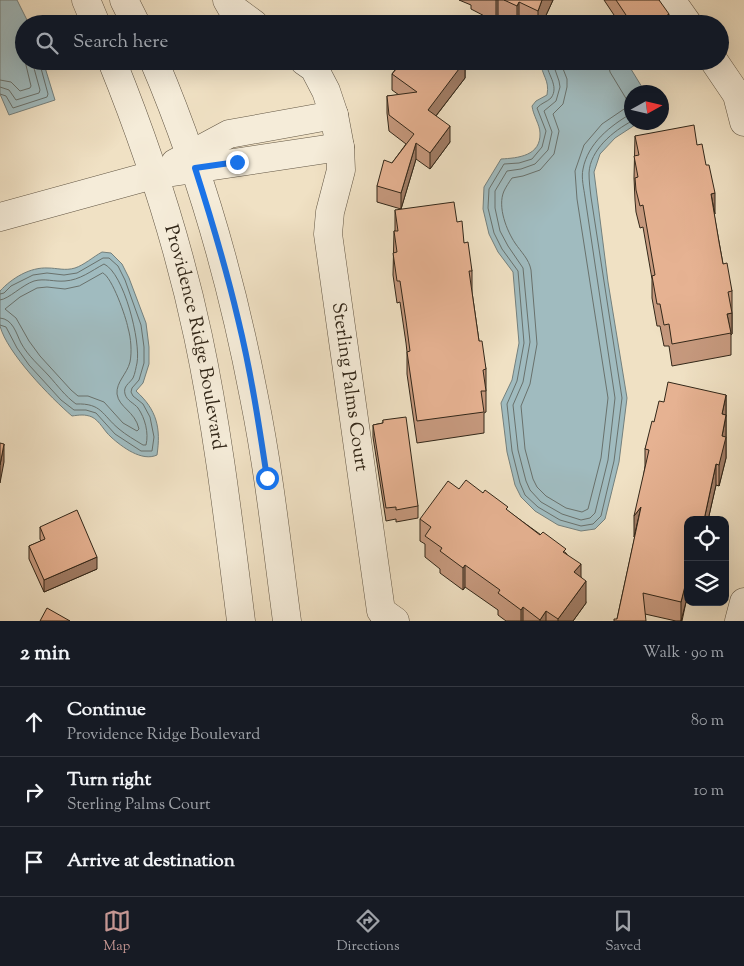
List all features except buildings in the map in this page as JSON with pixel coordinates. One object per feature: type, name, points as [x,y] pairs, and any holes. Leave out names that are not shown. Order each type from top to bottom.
[{"type":"street","points":[[86,0],[92,15]]},
{"type":"street","points":[[124,0],[132,15]]},
{"type":"street","points":[[227,0],[231,7],[242,15]]},
{"type":"street","points":[[671,0],[682,15]]},
{"type":"street","name":"Providence Ridge Boulevard","points":[[115,70],[153,175],[184,277],[198,335],[212,405],[240,621]]},
{"type":"street","points":[[158,70],[193,161],[213,224],[238,319],[255,398],[287,621]]},
{"type":"street","name":"Sterling Palms Court","points":[[315,70],[326,91],[334,115],[340,147],[341,170],[330,212],[328,234],[381,610],[395,621]]},
{"type":"street","points":[[720,70],[737,94],[744,122]]},
{"type":"street","points":[[193,161],[229,134],[334,115]]},
{"type":"street","points":[[0,217],[153,175],[193,161],[340,147]]},
{"type":"street","points":[[739,621],[744,602]]},
{"type":"water","points":[[0,0],[17,0],[24,15],[15,15],[15,70],[46,70],[55,100],[9,115],[0,94]]},
{"type":"water","points":[[542,70],[632,70],[641,85],[624,85],[624,130],[627,130],[615,138],[600,154],[594,172],[608,282],[627,398],[619,462],[605,519],[595,529],[581,531],[558,525],[535,511],[521,497],[515,485],[507,452],[501,403],[512,380],[519,343],[513,272],[498,252],[489,234],[483,209],[484,187],[501,159],[527,154],[537,147],[540,130],[532,106],[536,101],[547,95],[547,85]]},
{"type":"water","points":[[102,252],[111,253],[122,264],[146,323],[149,364],[143,383],[136,391],[149,405],[158,428],[157,455],[151,457],[145,457],[126,449],[111,437],[92,417],[84,415],[72,416],[20,362],[4,337],[0,326],[0,291],[10,282],[22,274],[35,269],[75,268]]},
{"type":"route","points":[[237,162],[195,168],[213,224],[238,319],[255,398],[267,478]]}]
